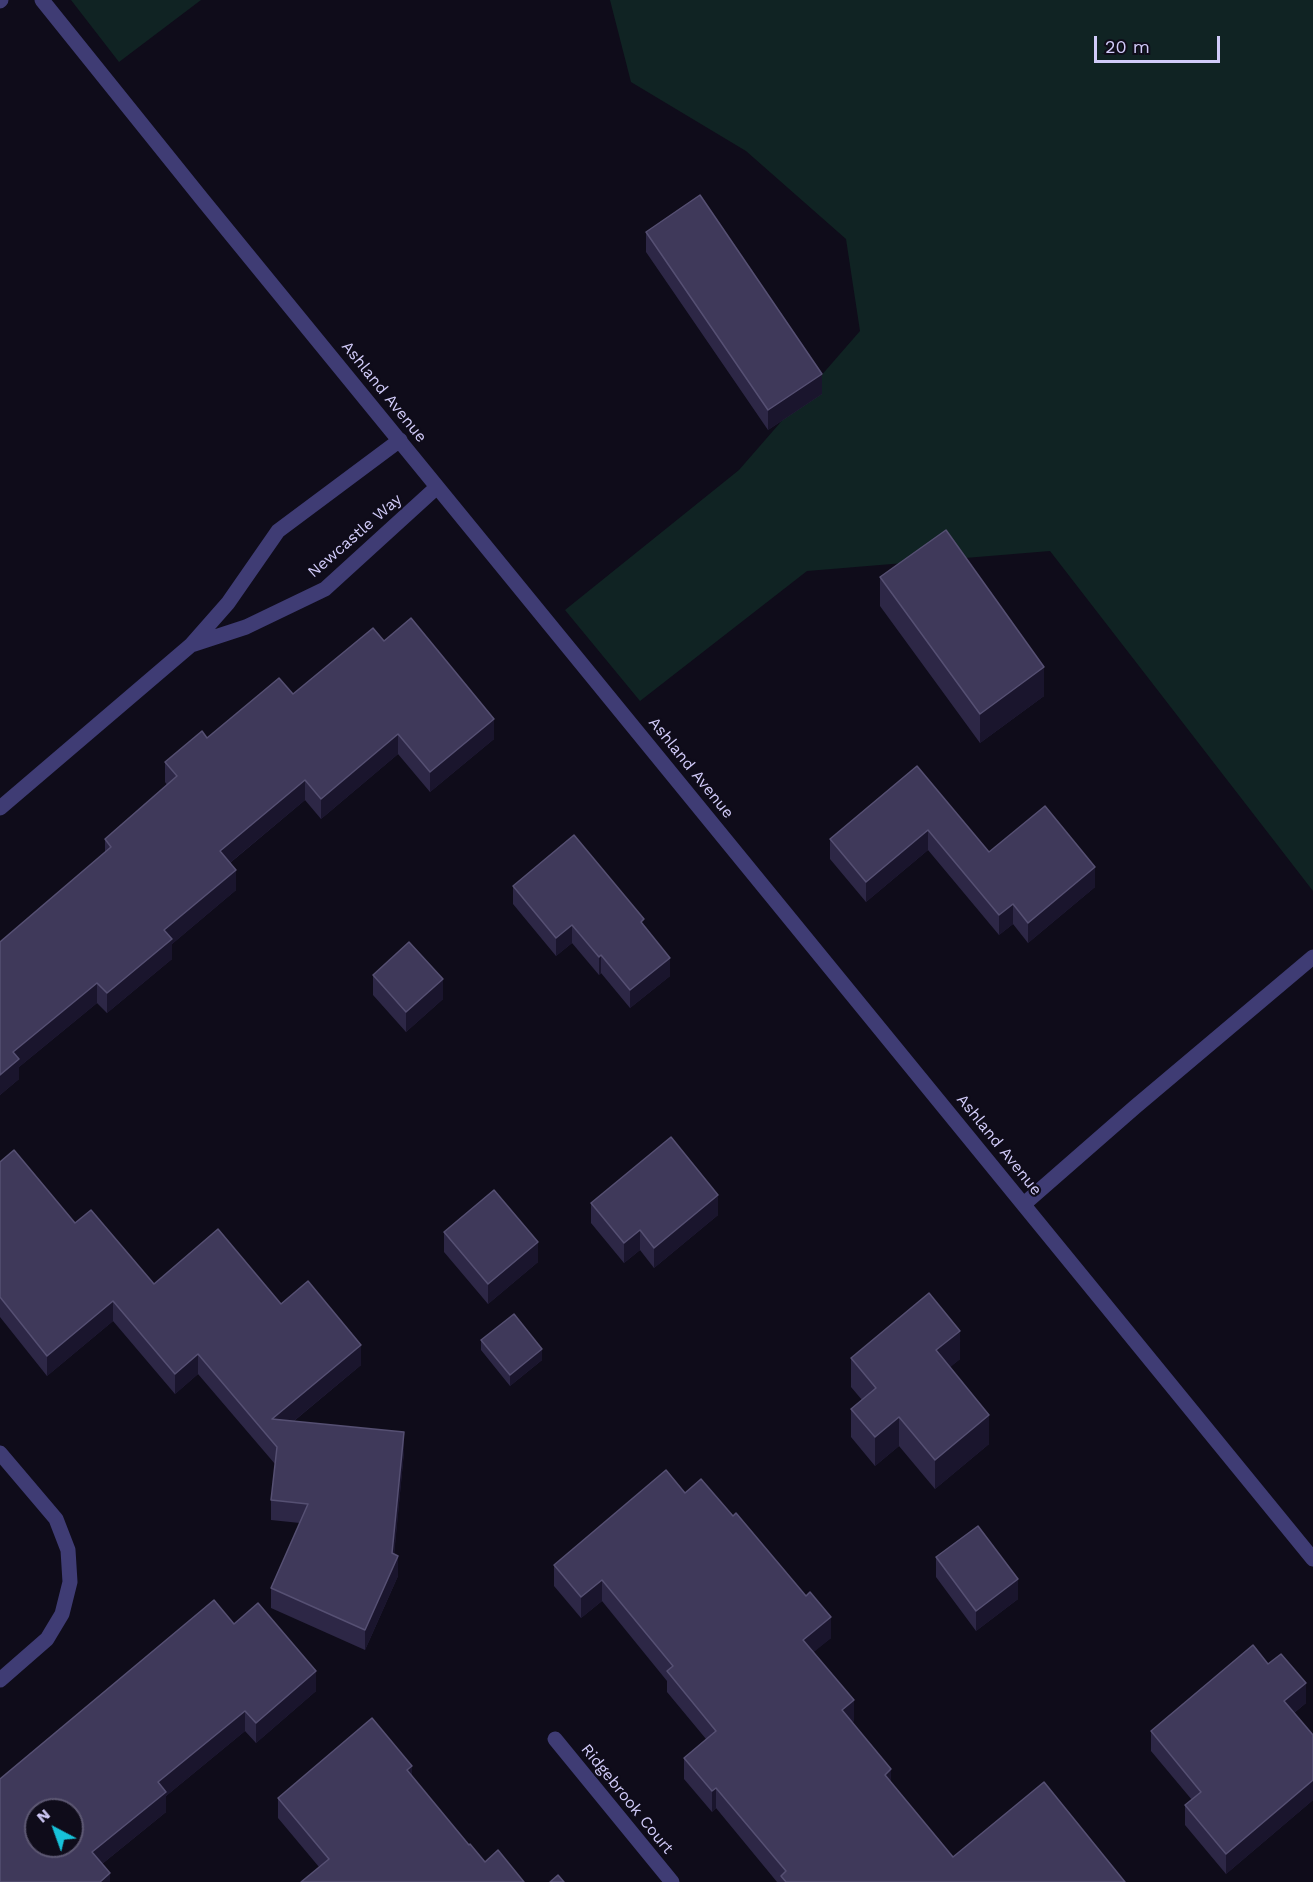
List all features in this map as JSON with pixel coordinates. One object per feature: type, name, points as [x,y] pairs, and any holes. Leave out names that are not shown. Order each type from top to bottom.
[{"type":"street","name":"Ashland Avenue","points":[[42,0],[1313,1559]]},
{"type":"street","name":"Newcastle Way","points":[[0,808],[191,645],[228,603],[278,531],[400,440]]},
{"type":"street","name":"Newcastle Way","points":[[191,645],[246,627],[325,589],[437,487]]},
{"type":"street","points":[[1024,1204],[1313,957]]},
{"type":"street","points":[[0,1453],[56,1519],[68,1550],[70,1582],[62,1614],[46,1639],[0,1680]]},
{"type":"street","name":"Ridgebrook Court","points":[[555,1739],[672,1882]]},
{"type":"green space","points":[[71,0],[201,0],[119,62]]},
{"type":"green space","points":[[610,0],[1313,0],[1313,891],[1050,551],[807,571],[640,701],[565,610],[739,470],[860,331],[846,239],[746,151],[631,82]]},
{"type":"building","points":[[700,195],[822,374],[768,410],[646,232]]},
{"type":"building","points":[[946,530],[1044,667],[980,714],[880,577]]},
{"type":"building","points":[[411,618],[494,719],[430,772],[398,734],[321,799],[305,780],[220,851],[236,870],[164,930],[172,939],[107,993],[97,983],[13,1052],[19,1059],[0,1075],[0,942],[111,847],[105,839],[177,776],[165,762],[202,731],[207,738],[279,678],[293,694],[373,628],[384,641]]},
{"type":"building","points":[[917,766],[989,852],[1045,806],[1095,867],[1028,923],[1013,904],[999,915],[928,830],[866,882],[830,839]]},
{"type":"building","points":[[574,835],[644,919],[641,922],[670,958],[630,990],[572,925],[556,938],[513,886]]},
{"type":"building","points":[[409,942],[443,979],[406,1012],[373,975]]},
{"type":"building","points":[[671,1137],[718,1195],[654,1248],[640,1230],[624,1243],[591,1203]]},
{"type":"building","points":[[14,1150],[75,1223],[91,1210],[154,1284],[218,1229],[281,1304],[308,1281],[361,1345],[272,1419],[404,1432],[392,1553],[398,1556],[365,1630],[271,1588],[308,1504],[271,1500],[277,1447],[198,1354],[175,1374],[113,1301],[47,1356],[0,1297],[0,1162]]},
{"type":"building","points":[[494,1190],[538,1242],[488,1284],[444,1232]]},
{"type":"building","points":[[929,1293],[960,1331],[936,1350],[989,1415],[935,1460],[899,1417],[875,1437],[851,1409],[876,1388],[851,1358]]},
{"type":"building","points":[[514,1314],[542,1349],[510,1375],[481,1340]]},
{"type":"building","points":[[666,1470],[685,1493],[701,1479],[733,1516],[736,1513],[806,1596],[810,1592],[831,1617],[803,1640],[854,1700],[842,1710],[891,1769],[885,1775],[953,1857],[1044,1782],[1125,1882],[786,1882],[781,1876],[786,1871],[716,1788],[712,1791],[684,1758],[716,1731],[667,1671],[673,1666],[602,1580],[581,1597],[554,1565]]},
{"type":"building","points":[[978,1526],[1018,1579],[976,1611],[936,1557]]},
{"type":"building","points":[[214,1600],[234,1624],[258,1603],[316,1671],[256,1723],[245,1711],[158,1782],[166,1792],[92,1852],[110,1873],[100,1882],[0,1882],[0,1779]]},
{"type":"building","points":[[1253,1645],[1268,1664],[1281,1654],[1306,1683],[1284,1701],[1313,1735],[1313,1780],[1226,1854],[1185,1805],[1201,1792],[1151,1731]]},
{"type":"building","points":[[372,1718],[412,1766],[407,1770],[469,1845],[485,1862],[498,1850],[524,1882],[301,1882],[329,1859],[278,1798]]},
{"type":"building","points":[[558,1875],[564,1882],[550,1882]]}]
